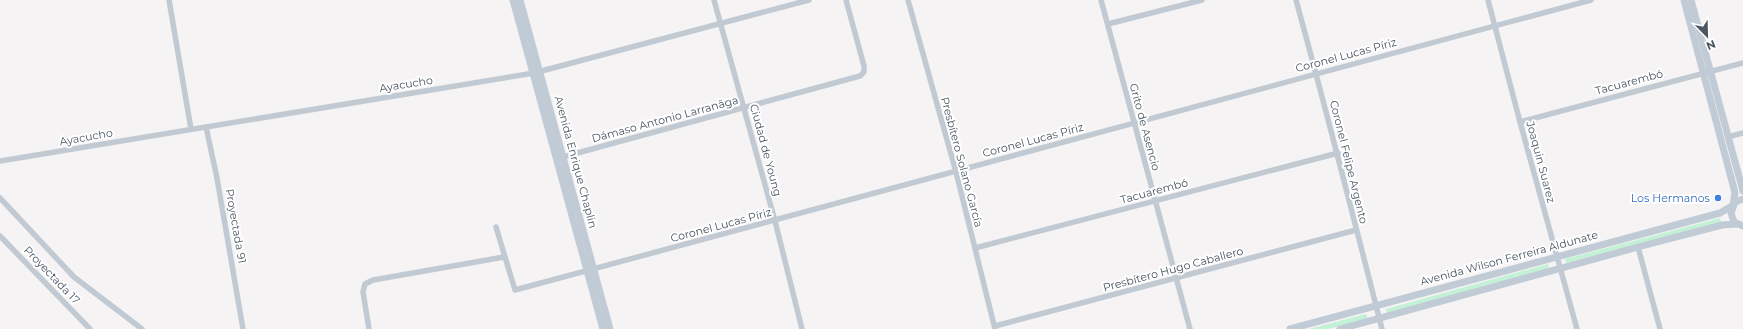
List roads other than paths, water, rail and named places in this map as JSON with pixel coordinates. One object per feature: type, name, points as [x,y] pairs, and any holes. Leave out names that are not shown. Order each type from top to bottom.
[{"type":"street","points":[[169,0],[192,129]]},
{"type":"street","name":"Ciudad de Young","points":[[714,0],[775,221],[802,329]]},
{"type":"street","name":"Ayacucho","points":[[0,161],[537,73],[809,0]]},
{"type":"street","name":"Dámaso Antonio Larranãga","points":[[560,158],[860,76],[864,72],[864,66],[846,0]]},
{"type":"street","name":"Presbítero Solano García","points":[[908,0],[956,172],[995,328]]},
{"type":"street","name":"Grito de Asencio","points":[[1101,0],[1133,123],[1190,329]]},
{"type":"street","points":[[1108,24],[1202,0]]},
{"type":"street","name":"Coronel Felipe Argento","points":[[1296,0],[1338,152],[1356,230],[1382,329]]},
{"type":"street","name":"Joaquin Suarez","points":[[1488,0],[1577,329]]},
{"type":"street","name":"Coronel Lucas Píriz","points":[[496,227],[515,290],[591,271],[1316,73],[1591,0]]},
{"type":"street","points":[[1684,0],[1728,137],[1743,191]]},
{"type":"street","points":[[1691,0],[1735,193],[1731,216],[1743,232]]},
{"type":"street","name":"Avenida Enrique Chaplin","points":[[518,1],[591,271],[610,329]]},
{"type":"street","name":"Tacuarembó","points":[[1520,122],[1743,62]]},
{"type":"street","name":"Proyectada 91","points":[[206,127],[219,185],[243,329]]},
{"type":"street","points":[[1728,137],[1743,133]]},
{"type":"street","name":"Tacuarembó","points":[[975,248],[1338,152]]},
{"type":"street","points":[[0,198],[74,277],[142,329]]},
{"type":"street","name":"Avenida Wilson Ferreira Aldunate","points":[[1290,329],[1720,213],[1733,206],[1738,200],[1743,199]]},
{"type":"street","name":"Avenida Wilson Ferreira Aldunate","points":[[1340,329],[1722,225],[1739,225]]},
{"type":"street","name":"Presbítero Hugo Caballero","points":[[995,328],[1356,230]]},
{"type":"street","name":"Proyectada 17","points":[[0,236],[90,329]]},
{"type":"street","points":[[1638,247],[1660,329]]},
{"type":"street","points":[[369,329],[363,292],[365,284],[373,280],[504,257]]},
{"type":"street","name":"Avenida Enrique Chaplin","points":[[591,271],[603,329]]},
{"type":"place","name":"Los Hermanos","points":[[1718,198]]}]
